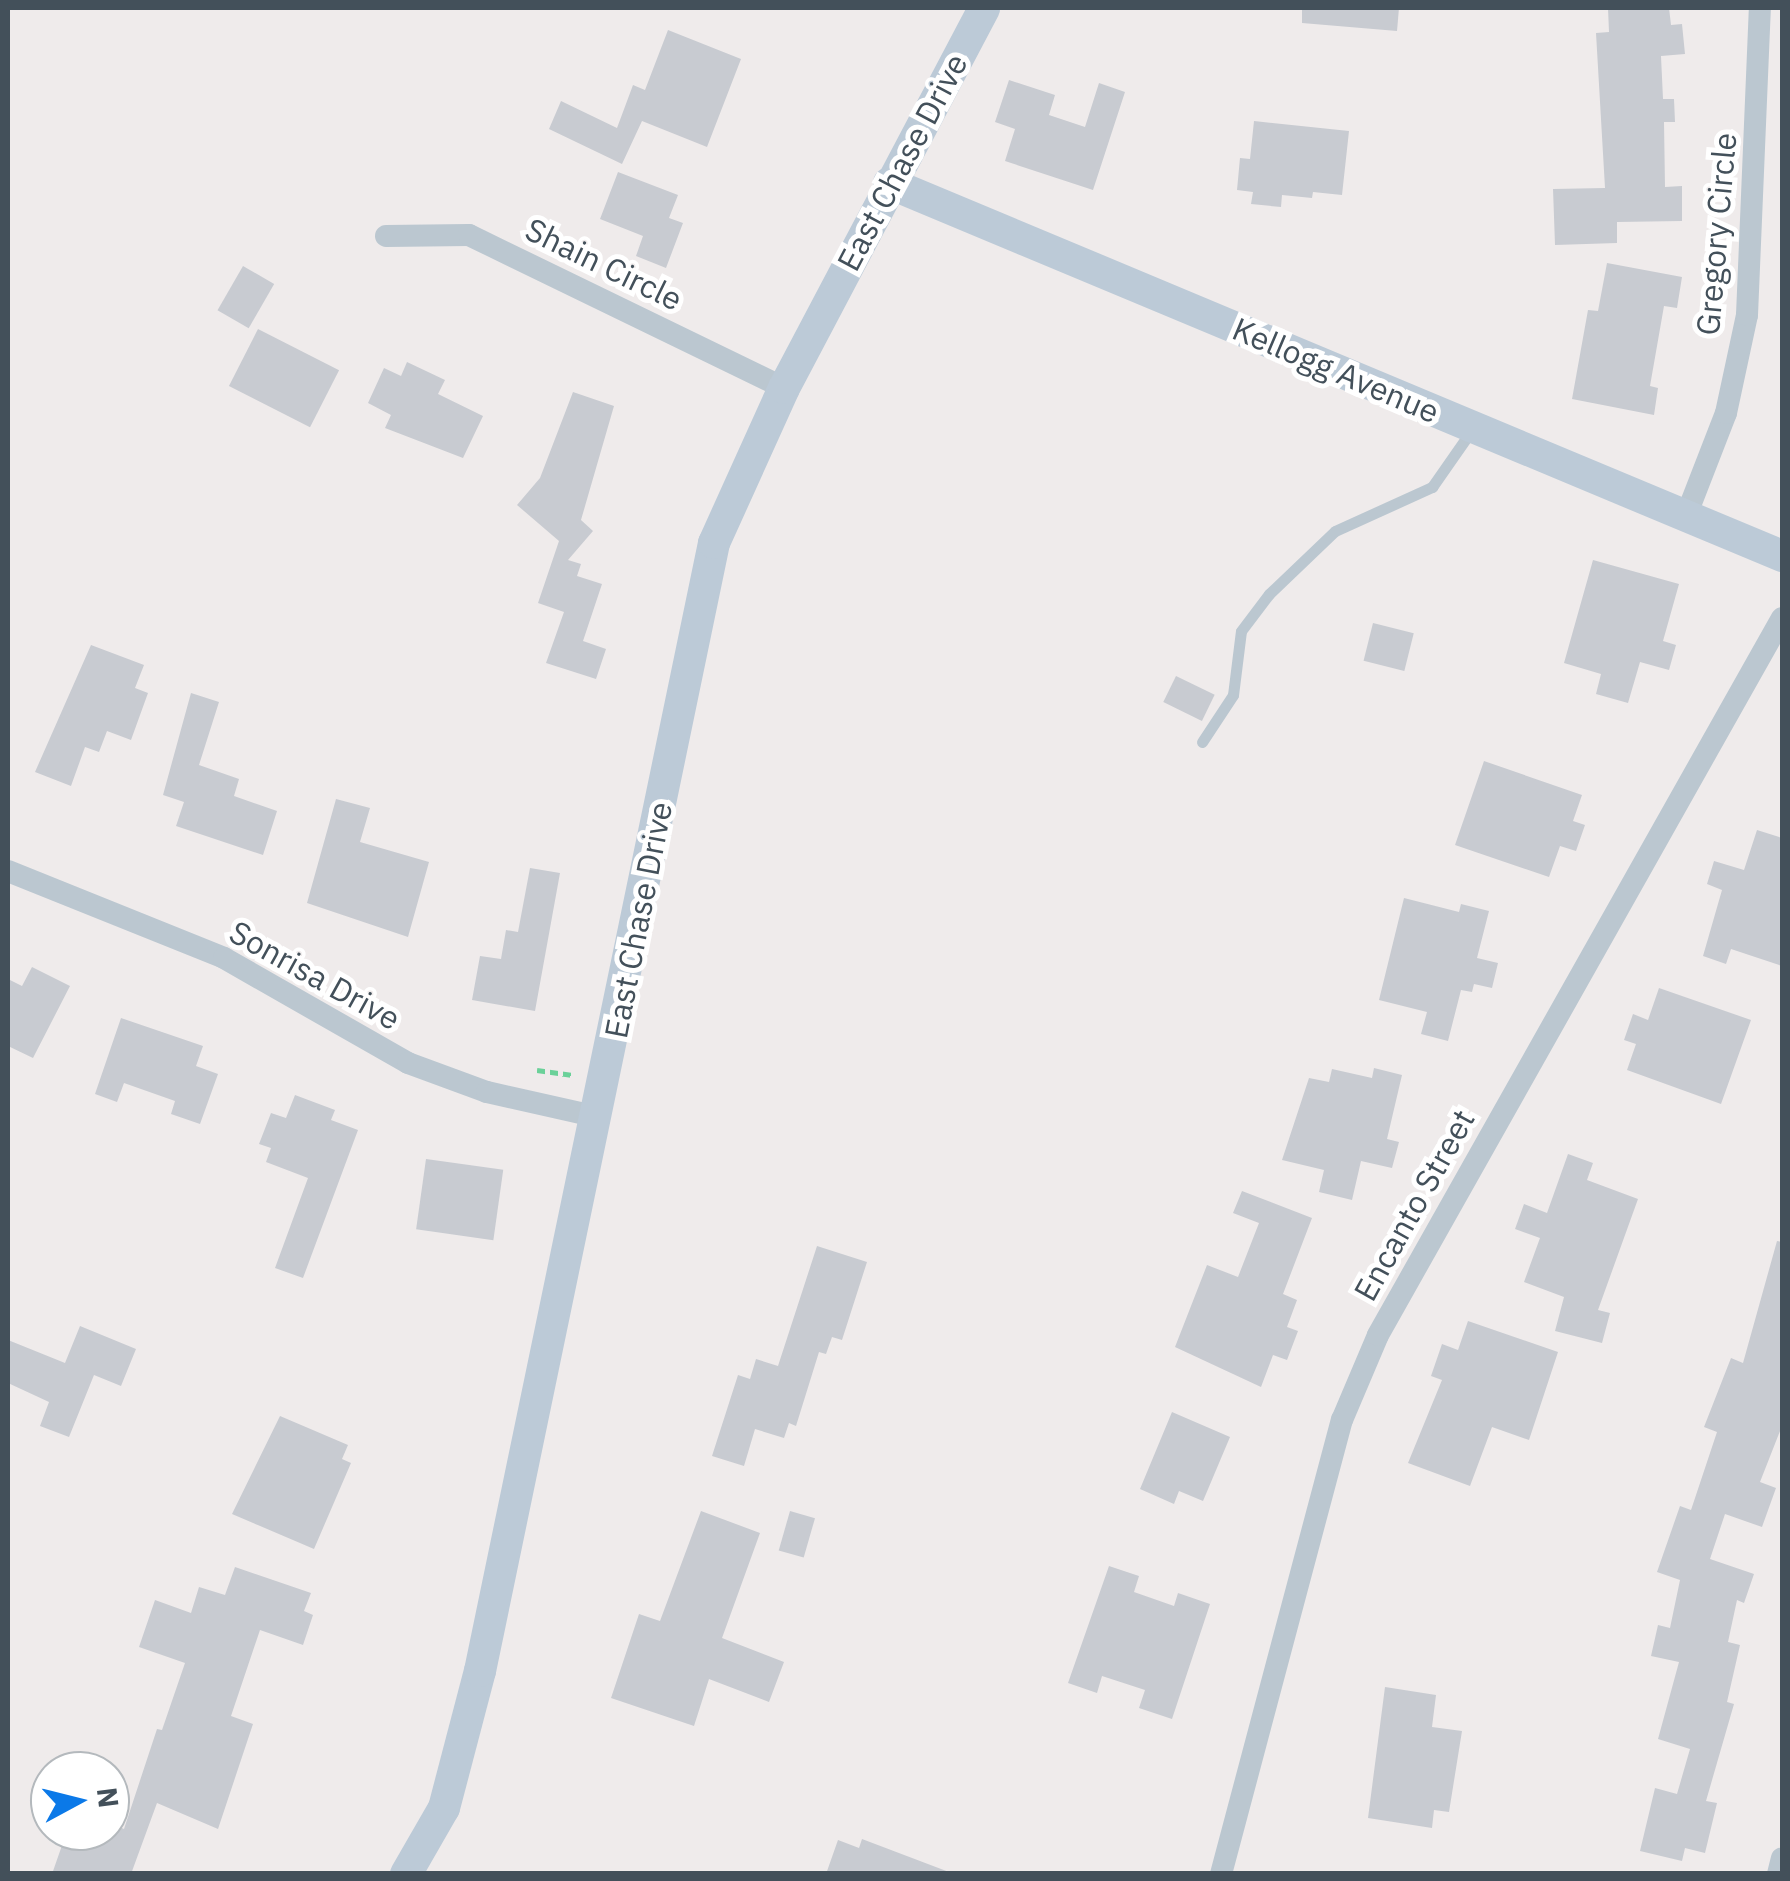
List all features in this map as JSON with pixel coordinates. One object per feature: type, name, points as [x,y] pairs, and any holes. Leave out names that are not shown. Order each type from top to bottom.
[{"type":"street","name":"East Chase Drive","points":[[406,1874],[444,1808],[464,1737],[598,1117],[714,543],[784,388],[888,183],[984,8]]},
{"type":"street","name":"Gregory Circle","points":[[1686,516],[1726,413],[1747,316],[1760,8]]},
{"type":"street","name":"Kellogg Avenue","points":[[888,183],[1782,556]]},
{"type":"street","name":"Shain Circle","points":[[386,236],[469,235],[784,388]]},
{"type":"street","name":"Encanto Street","points":[[1221,1874],[1342,1420],[1378,1336],[1782,618]]},
{"type":"street","name":"Sonrisa Drive","points":[[8,871],[224,958],[408,1063],[486,1092],[598,1117]]},
{"type":"street","points":[[1778,1874],[1782,1858]]},
{"type":"lane","points":[[1202,742],[1233,695],[1240,631],[1270,594],[1335,532],[1432,487],[1474,428]]},
{"type":"building","points":[[1302,8],[1399,8],[1397,31],[1302,23]]},
{"type":"building","points":[[1608,8],[1669,8],[1671,25],[1682,24],[1685,54],[1661,56],[1663,99],[1674,99],[1675,122],[1664,122],[1665,187],[1682,186],[1682,221],[1617,222],[1617,243],[1555,245],[1553,189],[1605,188],[1596,33],[1609,32]]},
{"type":"building","points":[[668,30],[741,59],[707,147],[642,121],[622,164],[549,129],[561,101],[617,128],[633,85],[645,90]]},
{"type":"building","points":[[1009,80],[1055,95],[1049,115],[1085,127],[1099,83],[1125,92],[1093,190],[1005,161],[1015,129],[995,122]]},
{"type":"building","points":[[1254,121],[1349,131],[1342,195],[1282,195],[1281,207],[1251,204],[1253,192],[1237,190],[1240,158],[1250,159]]},
{"type":"building","points":[[618,172],[678,195],[669,218],[683,223],[666,268],[636,256],[643,236],[600,219]]},
{"type":"building","points":[[1607,263],[1682,277],[1677,308],[1664,306],[1650,386],[1658,388],[1654,415],[1572,399],[1588,310],[1598,311]]},
{"type":"building","points":[[243,266],[274,284],[249,328],[218,310]]},
{"type":"building","points":[[258,329],[339,370],[310,427],[229,386]]},
{"type":"building","points":[[407,362],[445,380],[438,394],[483,416],[463,458],[385,428],[391,415],[368,403],[384,368],[401,376]]},
{"type":"building","points":[[573,392],[614,406],[581,520],[593,531],[568,560],[581,564],[577,576],[602,584],[583,641],[606,649],[596,679],[546,663],[564,612],[538,603],[559,541],[517,505],[540,478]]},
{"type":"building","points":[[1593,560],[1679,584],[1663,641],[1676,645],[1669,670],[1640,662],[1628,703],[1596,694],[1601,674],[1564,663]]},
{"type":"building","points":[[1373,623],[1414,633],[1404,671],[1364,661]]},
{"type":"building","points":[[91,645],[144,665],[135,688],[148,693],[131,740],[107,731],[99,752],[85,747],[71,786],[35,772]]},
{"type":"building","points":[[1176,676],[1215,695],[1202,721],[1163,702]]},
{"type":"building","points":[[191,693],[219,702],[199,765],[239,779],[234,796],[277,811],[263,855],[176,826],[184,802],[163,795]]},
{"type":"building","points":[[1484,761],[1582,795],[1573,821],[1585,825],[1576,851],[1560,846],[1549,877],[1455,845]]},
{"type":"building","points":[[336,799],[370,808],[360,842],[429,862],[408,937],[307,903]]},
{"type":"building","points":[[1757,830],[1782,838],[1782,966],[1731,949],[1726,964],[1703,956],[1722,890],[1707,884],[1714,861],[1744,870]]},
{"type":"building","points":[[530,868],[560,873],[535,1011],[472,1000],[480,956],[501,959],[506,930],[518,932]]},
{"type":"building","points":[[1404,898],[1459,912],[1461,904],[1489,911],[1477,958],[1498,963],[1492,988],[1474,984],[1472,992],[1461,990],[1448,1041],[1421,1034],[1427,1012],[1379,1000]]},
{"type":"building","points":[[32,967],[70,986],[33,1058],[8,1046],[8,979],[22,986]]},
{"type":"building","points":[[1659,988],[1751,1020],[1721,1104],[1627,1070],[1636,1044],[1624,1040],[1633,1014],[1648,1020]]},
{"type":"building","points":[[121,1018],[203,1046],[196,1066],[218,1074],[200,1124],[171,1114],[175,1101],[124,1083],[117,1102],[95,1094]]},
{"type":"building","points":[[1374,1068],[1402,1075],[1387,1139],[1399,1142],[1392,1168],[1361,1161],[1352,1200],[1319,1192],[1324,1170],[1282,1160],[1309,1078],[1329,1082],[1332,1069],[1372,1078]]},
{"type":"building","points":[[295,1095],[335,1110],[331,1120],[358,1130],[303,1278],[275,1268],[308,1178],[266,1162],[271,1148],[259,1144],[271,1113],[286,1118]]},
{"type":"building","points":[[1568,1154],[1593,1163],[1587,1180],[1638,1199],[1598,1310],[1610,1313],[1602,1343],[1555,1331],[1564,1297],[1524,1282],[1540,1238],[1515,1229],[1524,1204],[1547,1213]]},
{"type":"building","points":[[426,1159],[503,1170],[493,1240],[416,1229]]},
{"type":"building","points":[[1242,1191],[1312,1218],[1283,1294],[1297,1300],[1287,1327],[1298,1331],[1287,1360],[1273,1355],[1261,1387],[1175,1347],[1207,1265],[1238,1277],[1259,1223],[1233,1213]]},
{"type":"building","points":[[1777,1241],[1782,1242],[1782,1426],[1760,1482],[1776,1488],[1762,1527],[1725,1514],[1710,1559],[1754,1574],[1744,1603],[1737,1600],[1728,1642],[1740,1645],[1727,1702],[1734,1704],[1706,1801],[1717,1803],[1705,1853],[1685,1848],[1682,1861],[1640,1851],[1655,1788],[1677,1794],[1690,1749],[1658,1739],[1679,1662],[1651,1656],[1658,1625],[1670,1628],[1680,1580],[1657,1572],[1680,1506],[1691,1510],[1717,1432],[1704,1427],[1731,1358],[1743,1363]]},
{"type":"building","points":[[817,1246],[867,1262],[842,1340],[832,1337],[826,1354],[819,1352],[796,1426],[789,1423],[784,1438],[755,1429],[744,1466],[712,1456],[738,1375],[750,1379],[756,1359],[778,1366]]},
{"type":"building","points":[[1468,1321],[1558,1352],[1529,1440],[1492,1427],[1470,1486],[1408,1463],[1442,1380],[1431,1376],[1442,1344],[1458,1350]]},
{"type":"building","points":[[80,1326],[136,1349],[121,1386],[94,1375],[69,1437],[40,1426],[49,1402],[8,1383],[8,1340],[65,1363]]},
{"type":"building","points":[[1172,1412],[1230,1437],[1203,1501],[1179,1491],[1174,1504],[1140,1489]]},
{"type":"building","points":[[280,1416],[348,1445],[342,1459],[351,1463],[314,1549],[232,1514]]},
{"type":"building","points":[[701,1511],[760,1533],[722,1638],[784,1662],[769,1702],[709,1679],[694,1726],[611,1698],[639,1614],[660,1621]]},
{"type":"building","points":[[790,1511],[815,1518],[804,1558],[779,1550]]},
{"type":"building","points":[[1109,1566],[1139,1576],[1134,1592],[1174,1606],[1178,1593],[1210,1604],[1172,1719],[1139,1708],[1145,1690],[1102,1676],[1097,1693],[1068,1683]]},
{"type":"building","points":[[235,1567],[311,1593],[304,1611],[313,1615],[303,1645],[260,1630],[231,1716],[253,1724],[218,1829],[157,1803],[131,1874],[52,1874],[60,1851],[130,1851],[130,1811],[157,1729],[162,1730],[185,1663],[139,1647],[155,1600],[191,1613],[199,1587],[225,1595]]},
{"type":"building","points":[[1385,1687],[1436,1695],[1432,1727],[1462,1731],[1449,1812],[1434,1810],[1432,1828],[1368,1818]]},
{"type":"building","points":[[862,1839],[949,1874],[826,1874],[838,1840],[859,1848]]}]
